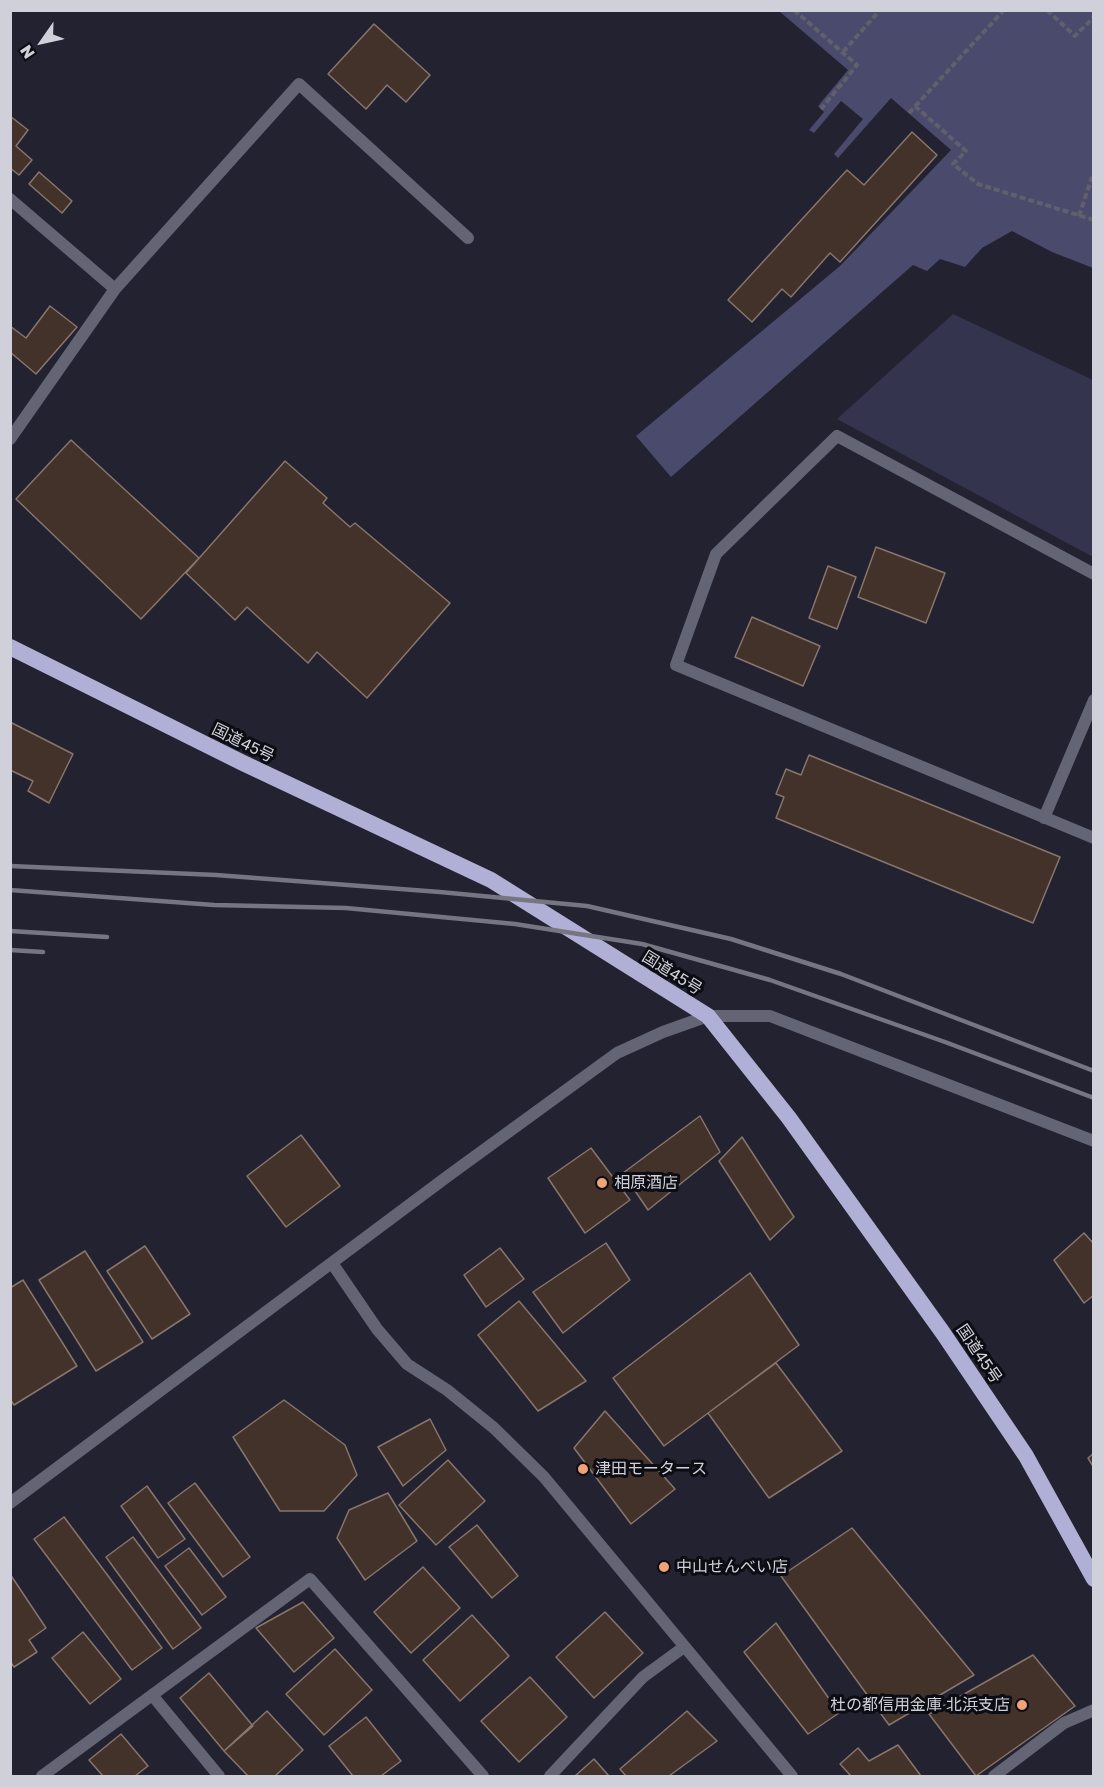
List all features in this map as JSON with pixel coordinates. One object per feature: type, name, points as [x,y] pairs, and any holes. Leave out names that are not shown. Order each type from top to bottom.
[{"type":"highway","name":"国道45号","points":[[10,647],[243,763],[491,880],[708,1016],[789,1118],[944,1333],[1026,1456],[1092,1573]]},
{"type":"street","points":[[10,439],[115,290],[299,84],[468,238]]},
{"type":"street","points":[[10,199],[115,290]]},
{"type":"street","points":[[1094,574],[837,436],[716,554],[676,665],[1094,838]]},
{"type":"street","points":[[1044,818],[1094,700]]},
{"type":"street","points":[[10,1503],[617,1053],[663,1032],[708,1016],[770,1017],[1094,1141]]},
{"type":"street","points":[[332,1263],[377,1329],[406,1364],[447,1390],[484,1420],[544,1477],[792,1776]]},
{"type":"street","points":[[42,1776],[310,1579],[483,1776]]},
{"type":"street","points":[[550,1776],[643,1677],[684,1647]]},
{"type":"street","points":[[152,1695],[219,1776]]},
{"type":"street","points":[[994,1776],[1064,1723],[1094,1710]]},
{"type":"path","points":[[794,10],[857,65],[821,109]]},
{"type":"path","points":[[799,15],[802,10]]},
{"type":"path","points":[[843,52],[880,10]]},
{"type":"path","points":[[909,113],[1004,10]]},
{"type":"path","points":[[1047,10],[1075,36],[1094,17]]},
{"type":"path","points":[[915,106],[966,151],[953,164],[978,184],[1094,220]]},
{"type":"path","points":[[1079,216],[1092,177]]},
{"type":"shaded area","points":[[779,11],[1093,11],[1093,268],[1052,252],[1012,231],[982,248],[965,267],[940,259],[927,271],[913,265],[671,477],[636,436],[840,266],[951,150],[891,98],[838,158],[834,154],[863,119],[841,101],[814,133],[809,130],[824,112],[818,106],[848,70]]},
{"type":"shaded area","points":[[953,314],[1093,380],[1093,557],[837,419]]},
{"type":"building","points":[[374,24],[430,75],[406,102],[387,85],[366,109],[328,74]]},
{"type":"building","points":[[10,116],[28,130],[16,146],[32,160],[19,175],[10,168]]},
{"type":"building","points":[[912,132],[937,155],[840,262],[830,253],[791,297],[782,289],[752,322],[728,300],[847,170],[864,185]]},
{"type":"building","points":[[39,172],[72,201],[62,213],[29,184]]},
{"type":"building","points":[[50,306],[77,327],[36,374],[10,352],[10,326],[26,338]]},
{"type":"building","points":[[71,440],[199,558],[141,619],[16,499]]},
{"type":"building","points":[[285,461],[327,498],[323,503],[350,527],[355,523],[450,603],[367,698],[317,652],[308,663],[247,607],[235,620],[186,573]]},
{"type":"building","points":[[876,547],[945,573],[926,623],[858,597]]},
{"type":"building","points":[[828,566],[856,577],[837,629],[809,618]]},
{"type":"building","points":[[752,617],[820,646],[803,686],[735,657]]},
{"type":"building","points":[[10,722],[73,754],[49,803],[28,791],[33,781],[10,770]]},
{"type":"building","points":[[809,755],[1060,857],[1033,923],[776,818],[784,797],[776,794],[786,769],[801,775]]},
{"type":"building","points":[[700,1116],[720,1152],[648,1210],[623,1173]]},
{"type":"building","points":[[301,1135],[340,1186],[286,1227],[247,1176]]},
{"type":"building","points":[[742,1137],[794,1217],[770,1240],[719,1161]]},
{"type":"building","points":[[591,1148],[630,1200],[585,1233],[548,1178]]},
{"type":"building","points":[[1084,1233],[1094,1244],[1094,1295],[1084,1303],[1054,1260]]},
{"type":"building","points":[[606,1243],[630,1280],[563,1333],[533,1292]]},
{"type":"building","points":[[145,1246],[190,1314],[152,1339],[107,1271]]},
{"type":"building","points":[[500,1248],[524,1279],[486,1307],[464,1275]]},
{"type":"building","points":[[85,1251],[143,1342],[96,1371],[39,1280]]},
{"type":"building","points":[[750,1273],[799,1345],[664,1446],[613,1378]]},
{"type":"building","points":[[23,1280],[77,1366],[14,1405],[10,1399],[10,1288]]},
{"type":"building","points":[[519,1301],[586,1381],[538,1411],[478,1335]]},
{"type":"building","points":[[776,1363],[842,1451],[769,1498],[708,1413]]},
{"type":"building","points":[[284,1400],[345,1445],[357,1475],[324,1511],[280,1511],[233,1437]]},
{"type":"building","points":[[605,1411],[675,1489],[631,1524],[574,1448]]},
{"type":"building","points":[[430,1419],[446,1450],[403,1486],[378,1447]]},
{"type":"building","points":[[1094,1453],[1094,1468],[1088,1458]]},
{"type":"building","points":[[448,1460],[485,1501],[436,1545],[399,1505]]},
{"type":"building","points":[[195,1483],[250,1557],[223,1577],[168,1503]]},
{"type":"building","points":[[147,1486],[185,1539],[158,1558],[121,1506]]},
{"type":"building","points":[[388,1493],[417,1541],[365,1580],[337,1538],[349,1510]]},
{"type":"building","points":[[64,1517],[162,1648],[132,1670],[34,1539]]},
{"type":"building","points":[[477,1525],[518,1576],[492,1598],[449,1547]]},
{"type":"building","points":[[852,1528],[974,1675],[889,1725],[781,1576]]},
{"type":"building","points":[[133,1537],[201,1628],[173,1649],[106,1557]]},
{"type":"building","points":[[189,1548],[226,1597],[202,1615],[165,1566]]},
{"type":"building","points":[[423,1567],[460,1608],[411,1653],[374,1612]]},
{"type":"building","points":[[10,1574],[46,1628],[29,1640],[37,1652],[14,1667],[10,1661]]},
{"type":"building","points":[[303,1602],[334,1638],[294,1672],[256,1628]]},
{"type":"building","points":[[605,1612],[643,1653],[594,1698],[556,1657]]},
{"type":"building","points":[[472,1615],[509,1656],[460,1701],[423,1660]]},
{"type":"building","points":[[776,1623],[839,1713],[808,1734],[744,1652]]},
{"type":"building","points":[[83,1632],[121,1679],[90,1704],[52,1658]]},
{"type":"building","points":[[335,1649],[372,1690],[324,1735],[286,1694]]},
{"type":"building","points":[[1033,1655],[1075,1706],[976,1776],[929,1714]]},
{"type":"building","points":[[209,1673],[253,1726],[224,1751],[180,1698]]},
{"type":"building","points":[[530,1677],[567,1717],[519,1762],[481,1721]]},
{"type":"building","points":[[267,1711],[303,1750],[275,1776],[248,1776],[224,1751]]},
{"type":"building","points":[[687,1711],[717,1741],[669,1776],[626,1776],[620,1769]]},
{"type":"building","points":[[366,1717],[401,1761],[381,1776],[353,1776],[329,1746]]},
{"type":"building","points":[[121,1734],[148,1766],[135,1776],[103,1776],[89,1760]]},
{"type":"building","points":[[898,1745],[921,1776],[851,1776],[840,1764],[858,1748],[869,1761]]},
{"type":"building","points":[[594,1759],[609,1776],[575,1776]]},
{"type":"railway","points":[[10,866],[216,875],[587,906],[731,939],[841,974],[1094,1071]]},
{"type":"railway","points":[[10,890],[214,905],[346,908],[515,924],[642,944],[770,980],[1094,1098]]},
{"type":"railway","points":[[10,931],[107,937]]},
{"type":"railway","points":[[10,950],[43,952]]},
{"type":"place","name":"相原酒店","points":[[602,1183]]},
{"type":"place","name":"津田モータース","points":[[583,1469]]},
{"type":"place","name":"中山せんべい店","points":[[664,1567]]},
{"type":"place","name":"杜の都信用金庫 北浜支店","points":[[1022,1705]]}]
